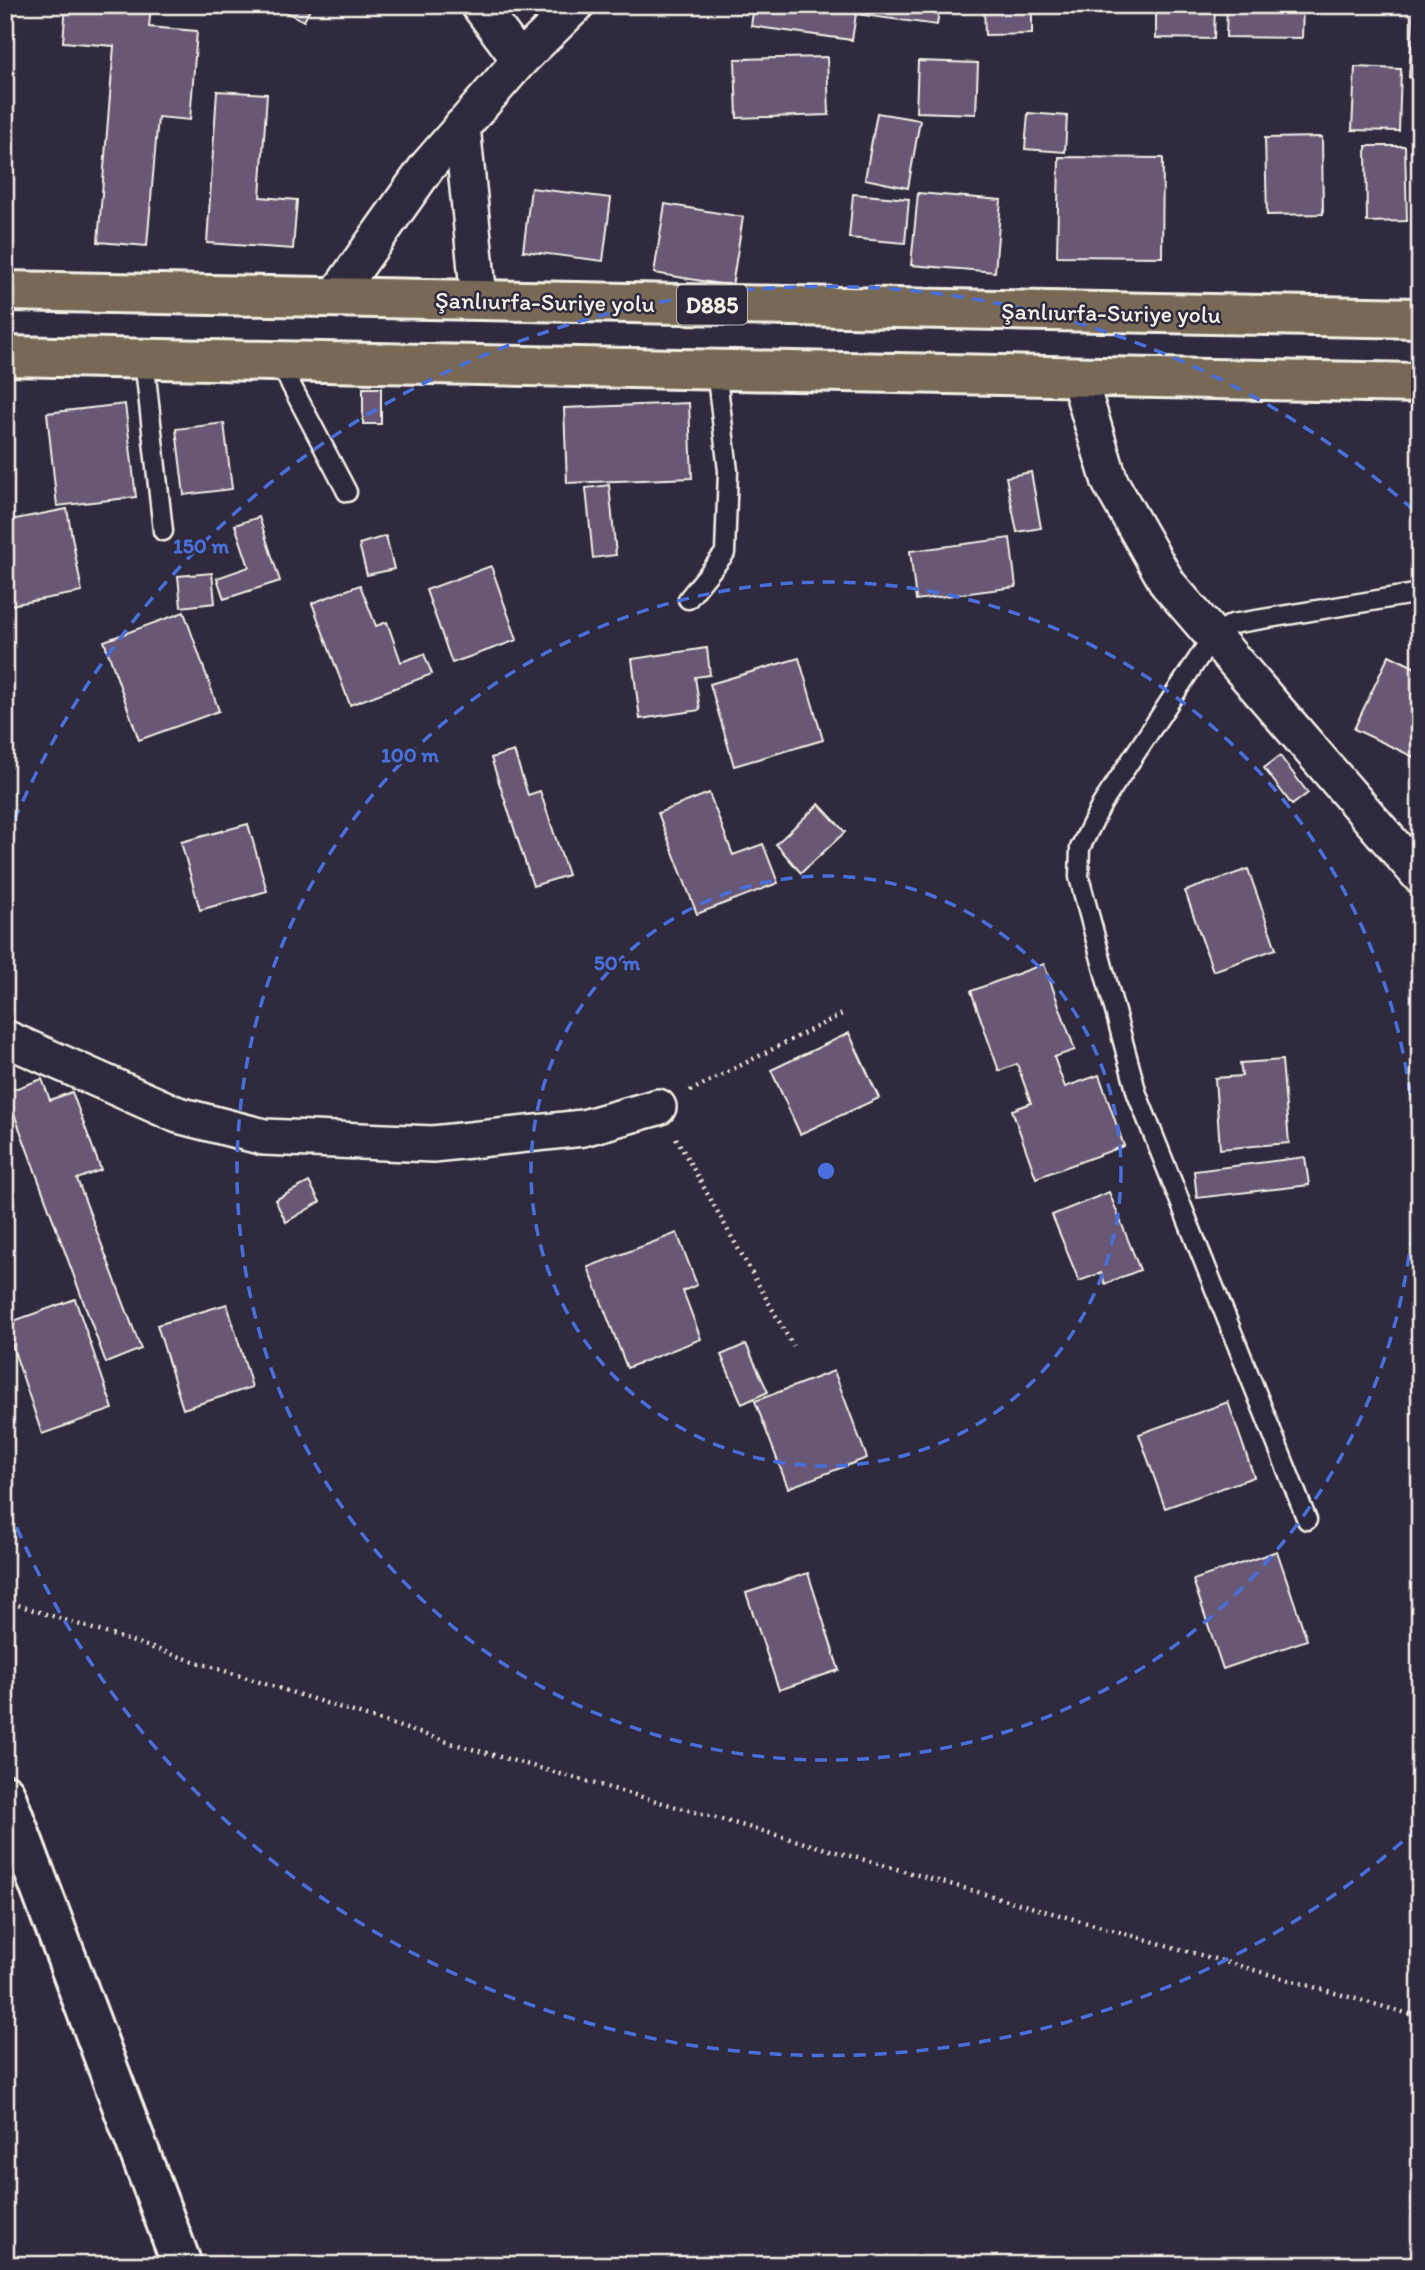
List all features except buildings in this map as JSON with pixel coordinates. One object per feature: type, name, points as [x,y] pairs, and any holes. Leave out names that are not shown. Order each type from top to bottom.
[{"type":"highway","name":"Şanlıurfa-Suriye yolu","points":[[5,291],[1420,318]]},
{"type":"highway","points":[[5,356],[1420,383]]},
{"type":"street","points":[[479,5],[520,60]]},
{"type":"street","points":[[335,297],[427,167],[520,60],[576,5]]},
{"type":"street","points":[[462,126],[479,300]]},
{"type":"street","points":[[1077,376],[1110,482],[1168,584],[1420,876]]},
{"type":"street","points":[[5,1038],[178,1115],[264,1137],[433,1144],[583,1128],[658,1107]]},
{"type":"street","points":[[5,1794],[182,2265]]},
{"type":"lane","points":[[144,358],[163,531]]},
{"type":"lane","points":[[279,361],[347,492]]},
{"type":"lane","points":[[688,599],[725,553],[728,471],[716,369]]},
{"type":"lane","points":[[1307,1520],[1137,1094],[1079,877],[1080,848],[1102,804],[1213,636],[1232,624],[1420,593]]},
{"type":"path","points":[[793,1346],[658,1107],[842,1014]]},
{"type":"path","points":[[5,1601],[451,1743],[1420,2017]]}]
